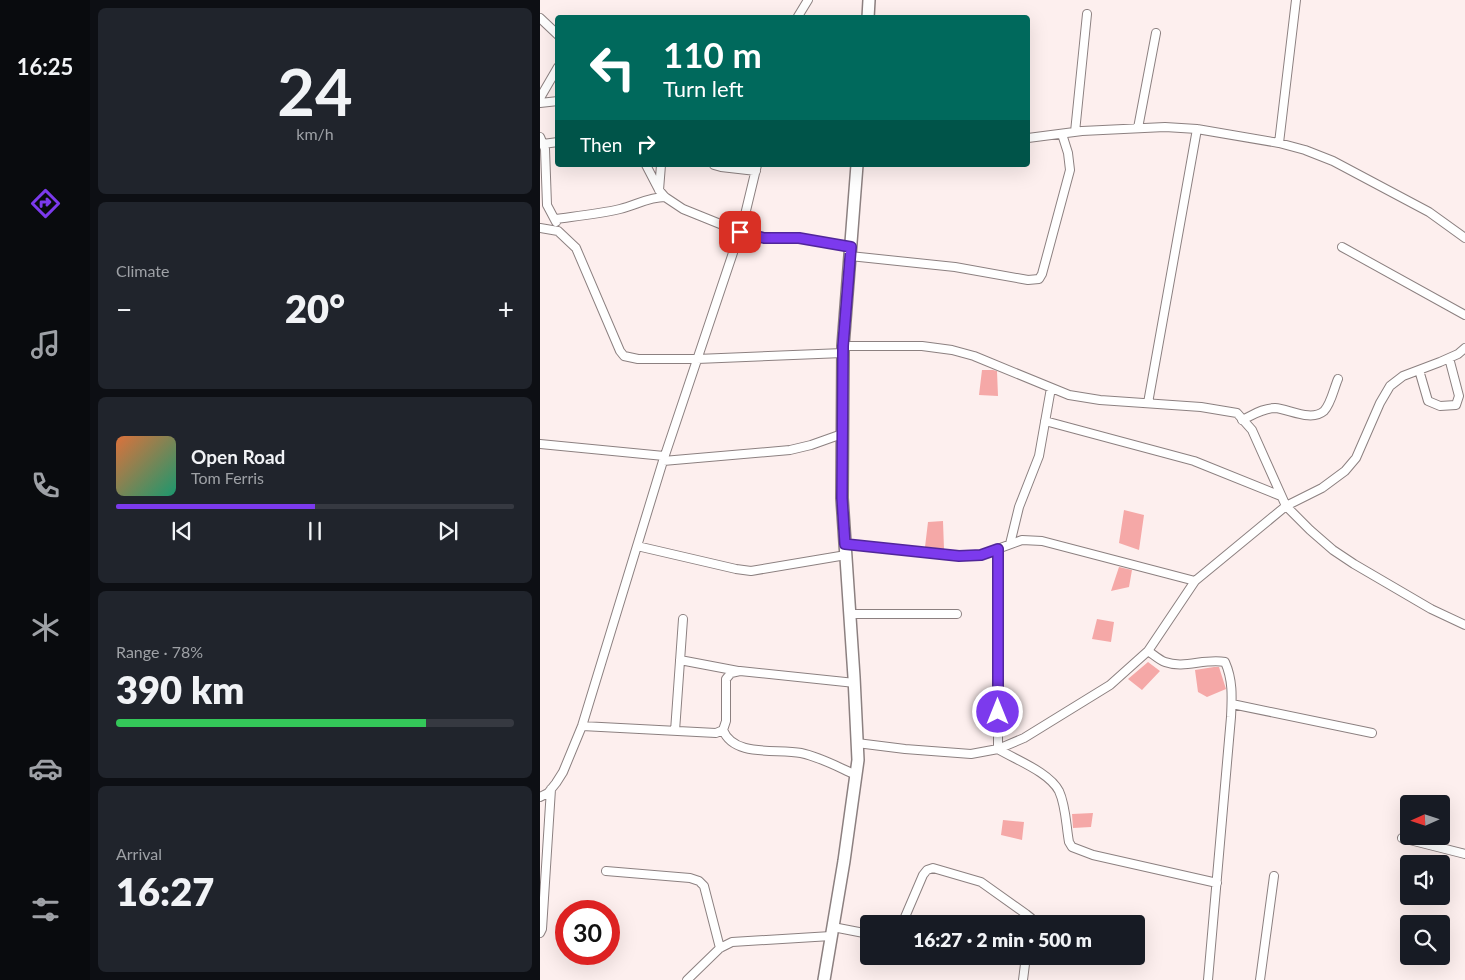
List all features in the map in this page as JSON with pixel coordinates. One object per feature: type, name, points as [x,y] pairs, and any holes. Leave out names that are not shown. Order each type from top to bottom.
[{"type":"main road","points":[[868,15],[869,0]]},
{"type":"main road","points":[[824,980],[858,760],[855,683],[842,498],[843,350],[857,167]]},
{"type":"street","points":[[800,15],[808,0]]},
{"type":"street","points":[[1279,143],[1296,0]]},
{"type":"street","points":[[1075,132],[1087,14]]},
{"type":"street","points":[[540,18],[555,32]]},
{"type":"street","points":[[1138,128],[1156,33]]},
{"type":"street","points":[[540,98],[555,72]]},
{"type":"street","points":[[540,104],[555,102]]},
{"type":"street","points":[[1030,138],[1075,132],[1165,127],[1197,129],[1279,143],[1306,150],[1333,161],[1428,212],[1465,238]]},
{"type":"street","points":[[1148,403],[1197,129]]},
{"type":"street","points":[[647,167],[659,190],[665,197],[683,209],[740,232],[764,238],[799,238],[851,252],[1028,280],[1039,280],[1068,180],[1070,163],[1062,134]]},
{"type":"street","points":[[555,142],[542,141],[546,199],[549,210],[555,219],[558,231],[576,248],[582,257],[589,278],[620,351],[624,356],[638,359],[697,359],[922,346],[952,350],[974,356],[1069,395],[1100,400],[1201,407],[1237,413],[1252,430],[1286,506],[1333,550],[1431,609],[1465,625]]},
{"type":"street","points":[[659,190],[661,167]]},
{"type":"street","points":[[540,798],[551,789],[563,772],[582,726],[664,459],[740,232],[757,168],[721,167]]},
{"type":"street","points":[[555,219],[610,211],[653,198],[665,197]]},
{"type":"street","points":[[540,228],[558,231]]},
{"type":"street","points":[[1342,247],[1465,315]]},
{"type":"street","points":[[857,743],[905,750],[971,754],[998,749],[1024,738],[1110,685],[1148,651],[1195,581],[1286,506],[1322,488],[1345,471],[1356,458],[1380,403],[1390,386],[1403,376],[1464,351]]},
{"type":"street","points":[[1419,370],[1428,401],[1440,406],[1456,405],[1459,396],[1448,358]]},
{"type":"street","points":[[1242,420],[1269,409],[1277,408],[1300,414],[1318,415],[1326,410],[1338,379]]},
{"type":"street","points":[[1010,544],[1019,507],[1039,456],[1051,388]]},
{"type":"street","points":[[1045,421],[1194,461],[1281,496]]},
{"type":"street","points":[[540,444],[664,459],[790,450],[842,434]]},
{"type":"street","points":[[637,546],[750,571],[846,550],[959,556],[981,555],[1022,540],[1056,544],[1195,581]]},
{"type":"street","points":[[998,549],[998,749]]},
{"type":"street","points":[[850,614],[957,614]]},
{"type":"street","points":[[676,731],[683,619]]},
{"type":"street","points":[[1148,651],[1164,662],[1176,664],[1225,662],[1230,674],[1232,704],[1208,980]]},
{"type":"street","points":[[680,660],[740,671],[855,683]]},
{"type":"street","points":[[740,671],[731,673],[726,680],[726,721],[723,730],[726,738],[737,745],[762,751],[803,753],[856,775]]},
{"type":"street","points":[[1232,704],[1372,733]]},
{"type":"street","points":[[582,726],[716,733],[723,730]]},
{"type":"street","points":[[998,749],[1046,776],[1053,783],[1063,803],[1069,842],[1072,847],[1093,855],[1217,882]]},
{"type":"street","points":[[540,933],[542,929],[543,851],[551,789]]},
{"type":"street","points":[[1430,845],[1465,854]]},
{"type":"street","points":[[906,915],[923,875],[927,870],[933,868],[981,882],[1027,915]]},
{"type":"street","points":[[606,871],[690,878],[699,881],[704,886],[707,894],[720,948]]},
{"type":"street","points":[[1260,980],[1274,876]]},
{"type":"street","points":[[687,980],[720,948],[732,942],[832,932],[860,934]]},
{"type":"street","points":[[1023,980],[1025,965]]},
{"type":"building","points":[[982,370],[997,371],[998,396],[979,395]]},
{"type":"building","points":[[1124,510],[1144,515],[1139,550],[1119,543]]},
{"type":"building","points":[[943,521],[944,549],[925,547],[928,522]]},
{"type":"building","points":[[1119,567],[1132,570],[1129,587],[1111,591]]},
{"type":"building","points":[[1097,619],[1114,622],[1111,642],[1092,639]]},
{"type":"building","points":[[1148,662],[1160,671],[1142,690],[1128,679]]},
{"type":"building","points":[[1219,667],[1226,689],[1207,697],[1198,692],[1195,670]]},
{"type":"building","points":[[1093,813],[1091,827],[1073,828],[1072,814]]},
{"type":"building","points":[[1003,820],[1024,822],[1022,840],[1001,835]]},
{"type":"route","points":[[740,232],[764,238],[799,238],[851,247],[843,346],[842,498],[845,544],[959,556],[981,555],[998,549],[998,712]]}]
